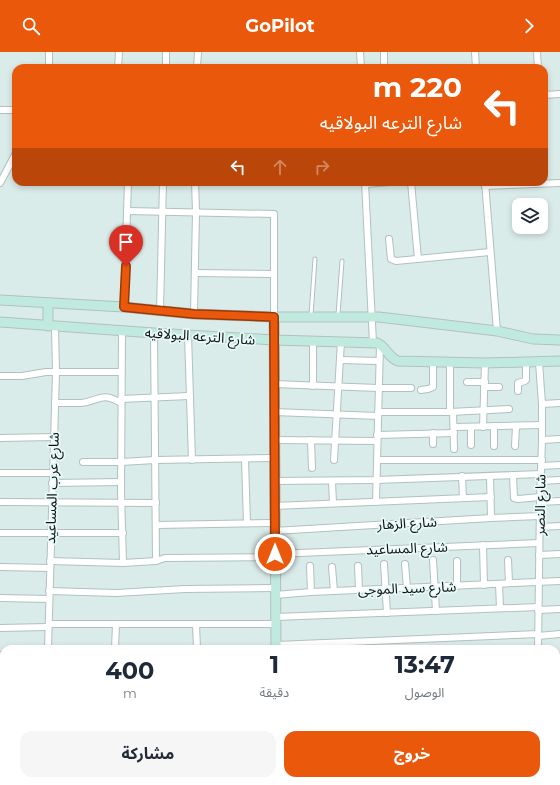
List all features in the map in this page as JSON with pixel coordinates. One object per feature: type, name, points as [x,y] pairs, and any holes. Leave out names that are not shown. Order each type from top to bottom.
[{"type":"street","points":[[49,52],[49,64]]},
{"type":"street","points":[[118,64],[119,52]]},
{"type":"street","points":[[166,52],[166,64]]},
{"type":"street","points":[[197,64],[198,52]]},
{"type":"street","points":[[360,52],[361,64]]},
{"type":"street","points":[[384,52],[384,64]]},
{"type":"street","points":[[475,52],[476,64]]},
{"type":"street","points":[[537,52],[538,64]]},
{"type":"street","points":[[548,95],[560,94]]},
{"type":"street","points":[[0,110],[12,110]]},
{"type":"street","points":[[0,183],[12,160]]},
{"type":"street","points":[[548,183],[560,183]]},
{"type":"street","points":[[124,307],[128,186]]},
{"type":"street","points":[[160,311],[163,186]]},
{"type":"street","points":[[194,314],[195,186]]},
{"type":"street","points":[[366,186],[373,317],[379,361],[376,502]]},
{"type":"street","points":[[411,186],[418,259]]},
{"type":"street","points":[[485,186],[496,331]]},
{"type":"street","points":[[128,211],[274,214],[274,527],[276,645]]},
{"type":"street","points":[[389,239],[390,256],[393,261],[490,252]]},
{"type":"street","points":[[195,273],[273,274]]},
{"type":"street","name":"شارع الترعه البولاقيه","points":[[0,300],[124,307],[194,314],[274,317],[373,317],[496,331],[533,339],[560,340]]},
{"type":"street","points":[[48,303],[51,326]]},
{"type":"street","name":"شارع الترعه البولاقيه","points":[[0,322],[274,340],[376,343]]},
{"type":"street","name":"شارع عرب المساعيد","points":[[48,645],[56,373],[51,326]]},
{"type":"street","points":[[122,330],[121,482],[123,562]]},
{"type":"street","points":[[154,333],[156,561]]},
{"type":"street","points":[[188,335],[192,460]]},
{"type":"street","points":[[313,340],[313,386]]},
{"type":"street","points":[[334,460],[340,341]]},
{"type":"street","points":[[376,343],[394,360],[485,363],[560,361]]},
{"type":"street","points":[[340,360],[379,361]]},
{"type":"street","points":[[421,390],[431,388],[433,385],[433,361]]},
{"type":"street","points":[[450,362],[454,449]]},
{"type":"street","points":[[518,391],[518,383],[526,380],[526,362]]},
{"type":"street","name":"شارع النصر","points":[[538,645],[542,440],[542,404],[539,362]]},
{"type":"street","points":[[483,427],[485,363]]},
{"type":"street","points":[[0,376],[22,376],[42,372],[122,372]]},
{"type":"street","points":[[467,382],[499,387]]},
{"type":"street","points":[[274,384],[411,388]]},
{"type":"street","points":[[55,403],[83,402],[102,396],[121,401],[155,397],[190,396]]},
{"type":"street","points":[[542,404],[560,403]]},
{"type":"street","points":[[274,412],[378,414],[509,409]]},
{"type":"street","points":[[274,440],[377,438],[433,433],[471,427],[542,425]]},
{"type":"street","points":[[494,426],[494,446]]},
{"type":"street","points":[[515,446],[516,426]]},
{"type":"street","points":[[471,427],[472,446]]},
{"type":"street","points":[[433,433],[433,444]]},
{"type":"street","points":[[0,438],[54,437]]},
{"type":"street","points":[[311,440],[312,468]]},
{"type":"street","points":[[542,440],[560,440]]},
{"type":"street","points":[[83,462],[274,458]]},
{"type":"street","points":[[245,459],[247,523]]},
{"type":"street","points":[[377,460],[541,463],[560,465]]},
{"type":"street","points":[[0,473],[53,473]]},
{"type":"street","points":[[274,481],[376,480],[513,475],[560,480]]},
{"type":"street","points":[[513,475],[514,498],[560,501]]},
{"type":"street","points":[[462,476],[463,498]]},
{"type":"street","points":[[490,476],[492,518]]},
{"type":"street","points":[[332,481],[333,504]]},
{"type":"street","points":[[52,483],[121,482]]},
{"type":"street","points":[[274,506],[491,497]]},
{"type":"street","points":[[0,502],[156,503]]},
{"type":"street","name":"شارع الزهار","points":[[156,525],[247,523],[274,527],[540,516]]},
{"type":"street","points":[[540,527],[560,526]]},
{"type":"street","points":[[0,533],[123,533]]},
{"type":"street","name":"شارع المساعيد","points":[[50,561],[156,561],[165,558],[275,555],[539,543]]},
{"type":"street","points":[[483,545],[484,584]]},
{"type":"street","points":[[539,555],[560,554]]},
{"type":"street","points":[[433,560],[436,611]]},
{"type":"street","points":[[508,560],[509,584]]},
{"type":"street","points":[[457,561],[458,586]]},
{"type":"street","points":[[384,564],[387,612]]},
{"type":"street","points":[[405,564],[407,588]]},
{"type":"street","points":[[310,566],[311,592]]},
{"type":"street","points":[[358,566],[359,590]]},
{"type":"street","points":[[0,567],[50,568]]},
{"type":"street","points":[[332,567],[334,591]]},
{"type":"street","name":"شارع سيد الموجى","points":[[50,591],[116,593],[185,589],[311,592],[560,581]]},
{"type":"street","points":[[499,584],[500,608]]},
{"type":"street","points":[[0,598],[49,599]]},
{"type":"street","points":[[0,628],[275,621],[387,612],[500,608],[560,609]]},
{"type":"street","points":[[115,645],[116,624]]},
{"type":"street","points":[[196,624],[197,645]]},
{"type":"street","points":[[320,645],[560,634]]},
{"type":"lane","points":[[311,317],[315,259]]},
{"type":"lane","points":[[337,317],[342,261]]},
{"type":"route","points":[[126,266],[124,307],[194,314],[274,317],[275,554]]}]
